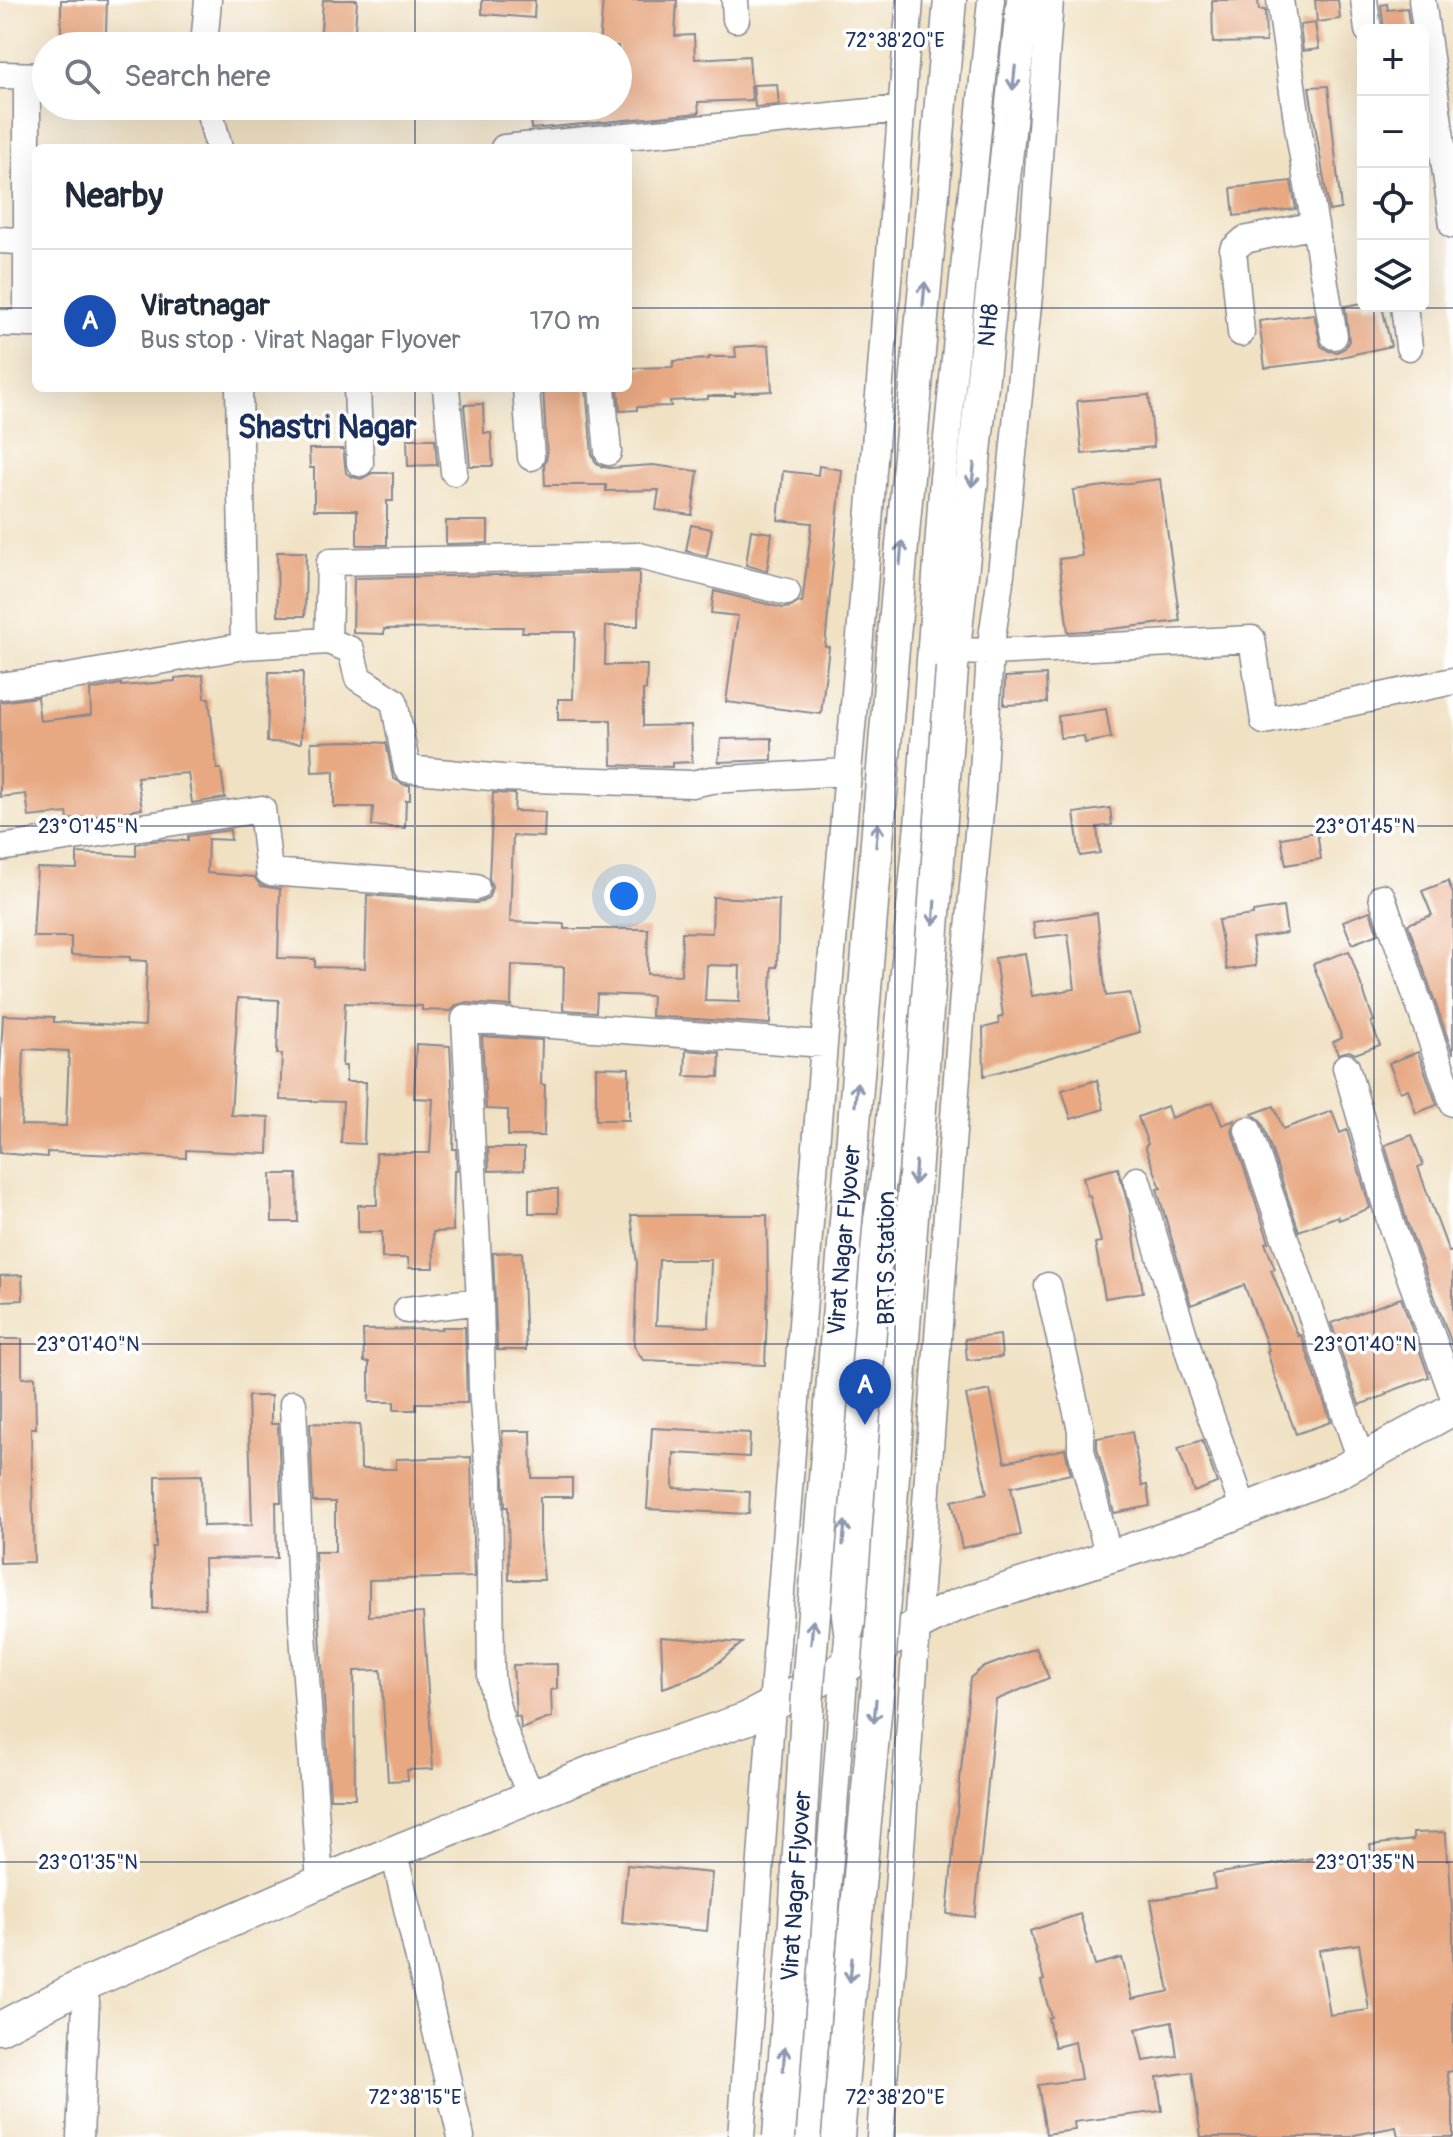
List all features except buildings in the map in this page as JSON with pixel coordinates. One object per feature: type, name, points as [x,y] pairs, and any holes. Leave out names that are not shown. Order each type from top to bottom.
[{"type":"main road","points":[[893,645],[950,0]]},
{"type":"main road","name":"NH8","points":[[953,659],[1023,0]]},
{"type":"main road","name":"Virat Nagar Flyover","points":[[779,2137],[809,1674],[893,645]]},
{"type":"main road","points":[[838,2137],[878,1682],[953,659]]},
{"type":"main road","points":[[916,1636],[955,1606],[1204,1526],[1339,1472],[1453,1409]]},
{"type":"main road","points":[[0,2046],[86,2001],[398,1870],[612,1781],[751,1733],[772,1714],[846,1664],[916,1636],[1211,1544],[1347,1488],[1453,1432]]},
{"type":"main road","points":[[0,2028],[79,1987],[320,1882],[606,1766],[746,1719],[772,1714]]},
{"type":"street","points":[[205,32],[208,0]]},
{"type":"street","points":[[741,2137],[824,1044],[860,637],[910,0]]},
{"type":"street","name":"BRTS Station","points":[[808,2137],[846,1664],[840,1575],[862,1316],[886,1162],[919,814],[943,478],[991,0]]},
{"type":"street","points":[[880,2137],[990,652],[1001,574],[1030,285],[1050,0]]},
{"type":"street","points":[[1280,0],[1299,134],[1334,336]]},
{"type":"street","points":[[1364,0],[1367,24]]},
{"type":"street","points":[[1422,0],[1453,225]]},
{"type":"street","points":[[0,75],[32,76]]},
{"type":"street","points":[[545,144],[901,109]]},
{"type":"street","points":[[34,144],[35,120]]},
{"type":"street","points":[[212,120],[218,144]]},
{"type":"street","points":[[0,323],[31,324],[32,209]]},
{"type":"street","points":[[1241,333],[1233,250],[1244,240],[1315,225]]},
{"type":"street","points":[[0,240],[31,242]]},
{"type":"street","points":[[1405,312],[1409,347]]},
{"type":"street","points":[[239,392],[244,646]]},
{"type":"street","points":[[357,392],[360,463]]},
{"type":"street","points":[[446,392],[454,472]]},
{"type":"street","points":[[526,392],[531,457]]},
{"type":"street","points":[[602,392],[608,452]]},
{"type":"street","points":[[978,420],[1016,421]]},
{"type":"street","points":[[875,436],[911,442]]},
{"type":"street","points":[[328,641],[330,562],[639,556],[787,592]]},
{"type":"street","points":[[860,637],[893,645]]},
{"type":"street","points":[[953,659],[990,652],[1252,639],[1264,721],[1453,681]]},
{"type":"street","points":[[0,686],[244,646],[328,641],[351,650],[358,678],[394,701],[407,769],[502,778],[692,784],[711,780],[847,772]]},
{"type":"street","points":[[0,848],[262,809],[269,872],[476,887]]},
{"type":"street","points":[[1382,897],[1451,1090]]},
{"type":"street","points":[[532,1797],[500,1721],[491,1677],[489,1477],[465,1019],[824,1044]]},
{"type":"street","points":[[1346,1067],[1392,1227],[1453,1395]]},
{"type":"street","points":[[1248,1130],[1361,1460]]},
{"type":"street","points":[[1137,1180],[1194,1369],[1244,1510]]},
{"type":"street","points":[[1048,1286],[1081,1430],[1081,1450],[1109,1557]]},
{"type":"street","points":[[407,1310],[480,1301]]},
{"type":"street","points":[[293,1404],[302,1618],[320,1882]]},
{"type":"street","points":[[398,1870],[461,2137]]},
{"type":"street","points":[[80,2137],[86,2001]]},
{"type":"place","name":"Viratnagar","points":[[865,1425]]},
{"type":"district","name":"Shastri Nagar","points":[[327,427]]}]
